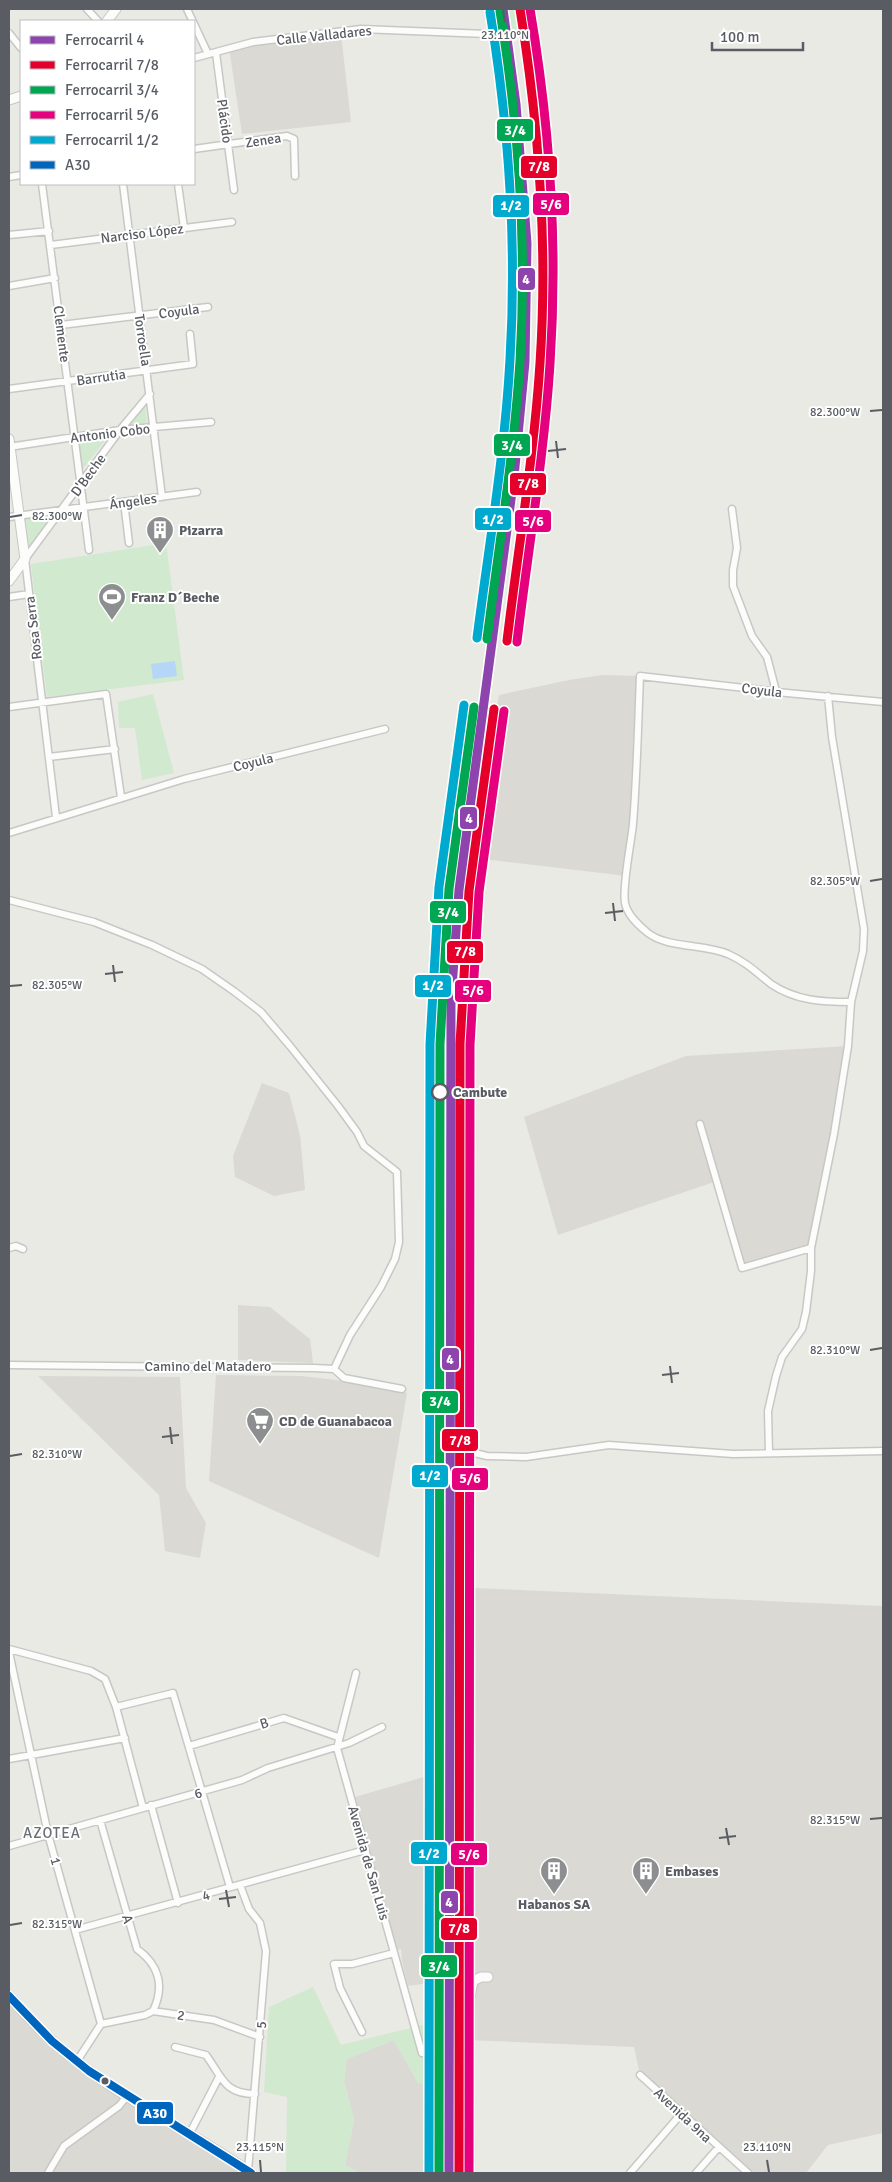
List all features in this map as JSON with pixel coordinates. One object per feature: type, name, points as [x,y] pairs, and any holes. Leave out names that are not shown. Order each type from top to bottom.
[{"type":"street","points":[[87,9],[97,20]]},
{"type":"street","points":[[109,20],[116,9]]},
{"type":"street","points":[[195,26],[208,54]]},
{"type":"street","name":"Calle Valladares","points":[[195,58],[253,42],[361,29],[487,34]]},
{"type":"street","points":[[9,33],[20,47]]},
{"type":"street","name":"Plácido","points":[[216,52],[234,190]]},
{"type":"street","name":"Zenea","points":[[195,149],[287,136],[294,139],[295,176]]},
{"type":"street","name":"Clemente","points":[[42,185],[89,550]]},
{"type":"street","name":"Torroella","points":[[123,185],[148,370],[162,497]]},
{"type":"street","points":[[178,185],[184,228]]},
{"type":"street","name":"Narciso López","points":[[51,245],[232,222]]},
{"type":"street","points":[[9,235],[49,231]]},
{"type":"street","points":[[9,286],[55,278]]},
{"type":"street","name":"Coyula","points":[[61,325],[208,307]]},
{"type":"street","name":"Barrutia","points":[[9,389],[193,364],[190,334]]},
{"type":"street","name":"D'Beche","points":[[9,581],[120,430],[150,394]]},
{"type":"street","name":"Antonio Cobo","points":[[9,444],[120,430],[211,422]]},
{"type":"street","name":"Rosa Serra","points":[[9,444],[56,817]]},
{"type":"street","name":"Ángeles","points":[[9,517],[197,492]]},
{"type":"street","points":[[124,502],[129,543]]},
{"type":"street","points":[[732,509],[737,548],[733,570],[733,586],[752,636],[767,656],[776,691]]},
{"type":"street","points":[[9,597],[29,594]]},
{"type":"street","name":"Coyula","points":[[851,1002],[814,1002],[791,994],[772,984],[748,964],[726,954],[700,946],[666,942],[649,934],[634,920],[625,904],[633,825],[640,676],[883,702]]},
{"type":"street","points":[[9,706],[106,694],[121,797]]},
{"type":"street","points":[[769,1453],[768,1411],[774,1385],[782,1357],[802,1329],[812,1271],[811,1248],[834,1134],[848,1046],[851,1002],[863,951],[864,929],[832,737],[828,696]]},
{"type":"street","name":"Coyula","points":[[9,833],[184,779],[385,729]]},
{"type":"street","points":[[49,757],[114,749]]},
{"type":"street","points":[[9,900],[94,922],[152,945],[202,969],[235,992],[261,1012],[290,1046],[357,1132],[364,1146],[396,1172],[399,1242],[395,1259],[381,1287],[350,1335],[334,1370]]},
{"type":"street","points":[[700,1124],[742,1268],[811,1248]]},
{"type":"street","points":[[9,1248],[16,1246],[22,1249]]},
{"type":"street","name":"Camino del Matadero","points":[[9,1365],[276,1366],[334,1370],[344,1378],[402,1389]]},
{"type":"street","points":[[466,1451],[487,1456],[526,1457],[609,1445],[733,1454],[883,1451]]},
{"type":"street","points":[[9,1651],[91,1671],[105,1679],[116,1707],[143,1808]]},
{"type":"street","name":"1","points":[[9,1651],[48,1834],[101,2024]]},
{"type":"street","name":"Avenida de San Luis","points":[[356,1673],[337,1748],[422,2053]]},
{"type":"street","points":[[9,1695],[18,1693]]},
{"type":"street","points":[[116,1707],[173,1693],[230,1887]]},
{"type":"street","name":"B","points":[[189,1746],[284,1718],[338,1738]]},
{"type":"street","name":"6","points":[[9,1846],[242,1780],[268,1768],[337,1748],[382,1727]]},
{"type":"street","points":[[9,1759],[124,1738]]},
{"type":"street","points":[[151,1805],[178,1903]]},
{"type":"street","name":"A","points":[[100,1820],[137,1949],[152,1962],[159,1976],[160,1991],[153,2011]]},
{"type":"street","name":"4","points":[[76,1930],[365,1850]]},
{"type":"street","name":"5","points":[[240,1885],[249,1909],[260,1923],[264,1934],[265,1970],[249,2172]]},
{"type":"street","points":[[362,2032],[340,1988],[334,1964],[352,1964],[394,1953]]},
{"type":"street","points":[[469,2173],[469,2003],[473,1981],[481,1977],[488,1977]]},
{"type":"street","points":[[9,1996],[55,2045],[127,2096],[190,2133],[249,2172]]},
{"type":"street","name":"2","points":[[101,2024],[144,2016],[153,2011],[214,2020],[260,2037]]},
{"type":"street","points":[[77,2061],[101,2024]]},
{"type":"street","points":[[175,2047],[206,2055],[219,2077],[231,2090],[238,2093],[255,2094]]},
{"type":"street","name":"Avenida 9na","points":[[640,2075],[718,2148],[748,2173]]},
{"type":"street","points":[[190,2133],[219,2077]]},
{"type":"street","points":[[48,2173],[64,2146],[119,2106],[127,2096]]},
{"type":"street","points":[[630,2173],[681,2114]]},
{"type":"street","points":[[696,2173],[718,2148]]},
{"type":"shaded area","points":[[341,34],[351,122],[242,134],[229,48]]},
{"type":"shaded area","points":[[603,675],[640,676],[627,876],[474,858],[499,695],[569,680]]},
{"type":"shaded area","points":[[848,1046],[811,1248],[742,1268],[717,1181],[558,1235],[524,1117],[686,1056]]},
{"type":"shaded area","points":[[262,1083],[289,1093],[300,1135],[305,1190],[274,1196],[235,1177],[233,1156]]},
{"type":"shaded area","points":[[238,1305],[270,1307],[310,1339],[313,1363],[238,1360]]},
{"type":"shaded area","points":[[216,1375],[302,1376],[378,1385],[407,1393],[379,1558],[209,1481]]},
{"type":"shaded area","points":[[38,1376],[180,1377],[186,1488],[206,1523],[200,1558],[165,1551],[159,1495]]},
{"type":"shaded area","points":[[474,1588],[883,1606],[883,2133],[828,2145],[806,2173],[748,2173],[640,2075],[634,2047],[469,2040]]},
{"type":"shaded area","points":[[434,1774],[437,1816],[429,1983],[408,1986],[401,1949],[397,1950],[355,1797]]},
{"type":"shaded area","points":[[9,1996],[55,2045],[251,2173],[9,2173]]},
{"type":"shaded area","points":[[394,2040],[418,2083],[442,2087],[441,2173],[360,2173],[345,2165],[354,2120],[344,2081],[347,2059]]},
{"type":"green space","points":[[497,9],[524,9],[528,31],[501,29]]},
{"type":"green space","points":[[145,402],[147,425],[124,428]]},
{"type":"green space","points":[[107,438],[82,470],[78,442]]},
{"type":"green space","points":[[54,513],[26,554],[21,518]]},
{"type":"green space","name":"Franz D´Beche","points":[[166,543],[184,680],[47,697],[31,564]]},
{"type":"green space","points":[[153,694],[174,773],[142,780],[135,728],[119,728],[118,702]]},
{"type":"green space","points":[[313,1987],[341,2045],[439,2021],[442,2087],[418,2083],[394,2040],[347,2059],[344,2081],[354,2120],[345,2165],[360,2173],[286,2173],[287,2097],[264,2092],[269,2007]]},
{"type":"water","points":[[175,661],[177,676],[153,679],[151,664]]},
{"type":"railway","points":[[451,2173],[456,1002],[464,891],[497,640]]},
{"type":"rail line","name":"4","points":[[449,2173],[451,1002],[459,890],[514,477],[525,362],[527,243],[516,104],[503,9]]},
{"type":"rail line","name":"7/8","points":[[507,641],[534,433],[540,363],[543,274],[537,141],[520,9]]},
{"type":"rail line","name":"5/6","points":[[517,642],[544,434],[550,364],[553,275],[547,141],[543,97],[530,9]]},
{"type":"rail line","name":"3/4","points":[[487,639],[514,431],[522,317],[522,229],[517,142],[500,11]]},
{"type":"rail line","name":"1/2","points":[[477,638],[508,394],[512,316],[512,229],[507,142],[490,12]]},
{"type":"rail line","name":"1/2","points":[[429,2173],[430,1044],[439,887],[464,705]]},
{"type":"rail line","name":"3/4","points":[[439,2173],[440,1044],[449,889],[474,707]]},
{"type":"rail line","name":"7/8","points":[[459,2173],[460,1044],[469,891],[494,709]]},
{"type":"rail line","name":"5/6","points":[[469,2173],[470,1045],[479,892],[504,711]]},
{"type":"transit line","name":"A30","points":[[9,1996],[52,2041],[89,2071],[251,2173]]},
{"type":"place","name":"Pizarra","points":[[160,554]]},
{"type":"place","name":"Franz D´Beche","points":[[112,621]]},
{"type":"place","name":"Cambute","points":[[440,1092]]},
{"type":"place","name":"CD de Guanabacoa","points":[[260,1445]]},
{"type":"place","name":"Habanos SA","points":[[554,1895]]},
{"type":"place","name":"Embases","points":[[646,1895]]},
{"type":"district","name":"AZOTEA","points":[[52,1833]]}]
